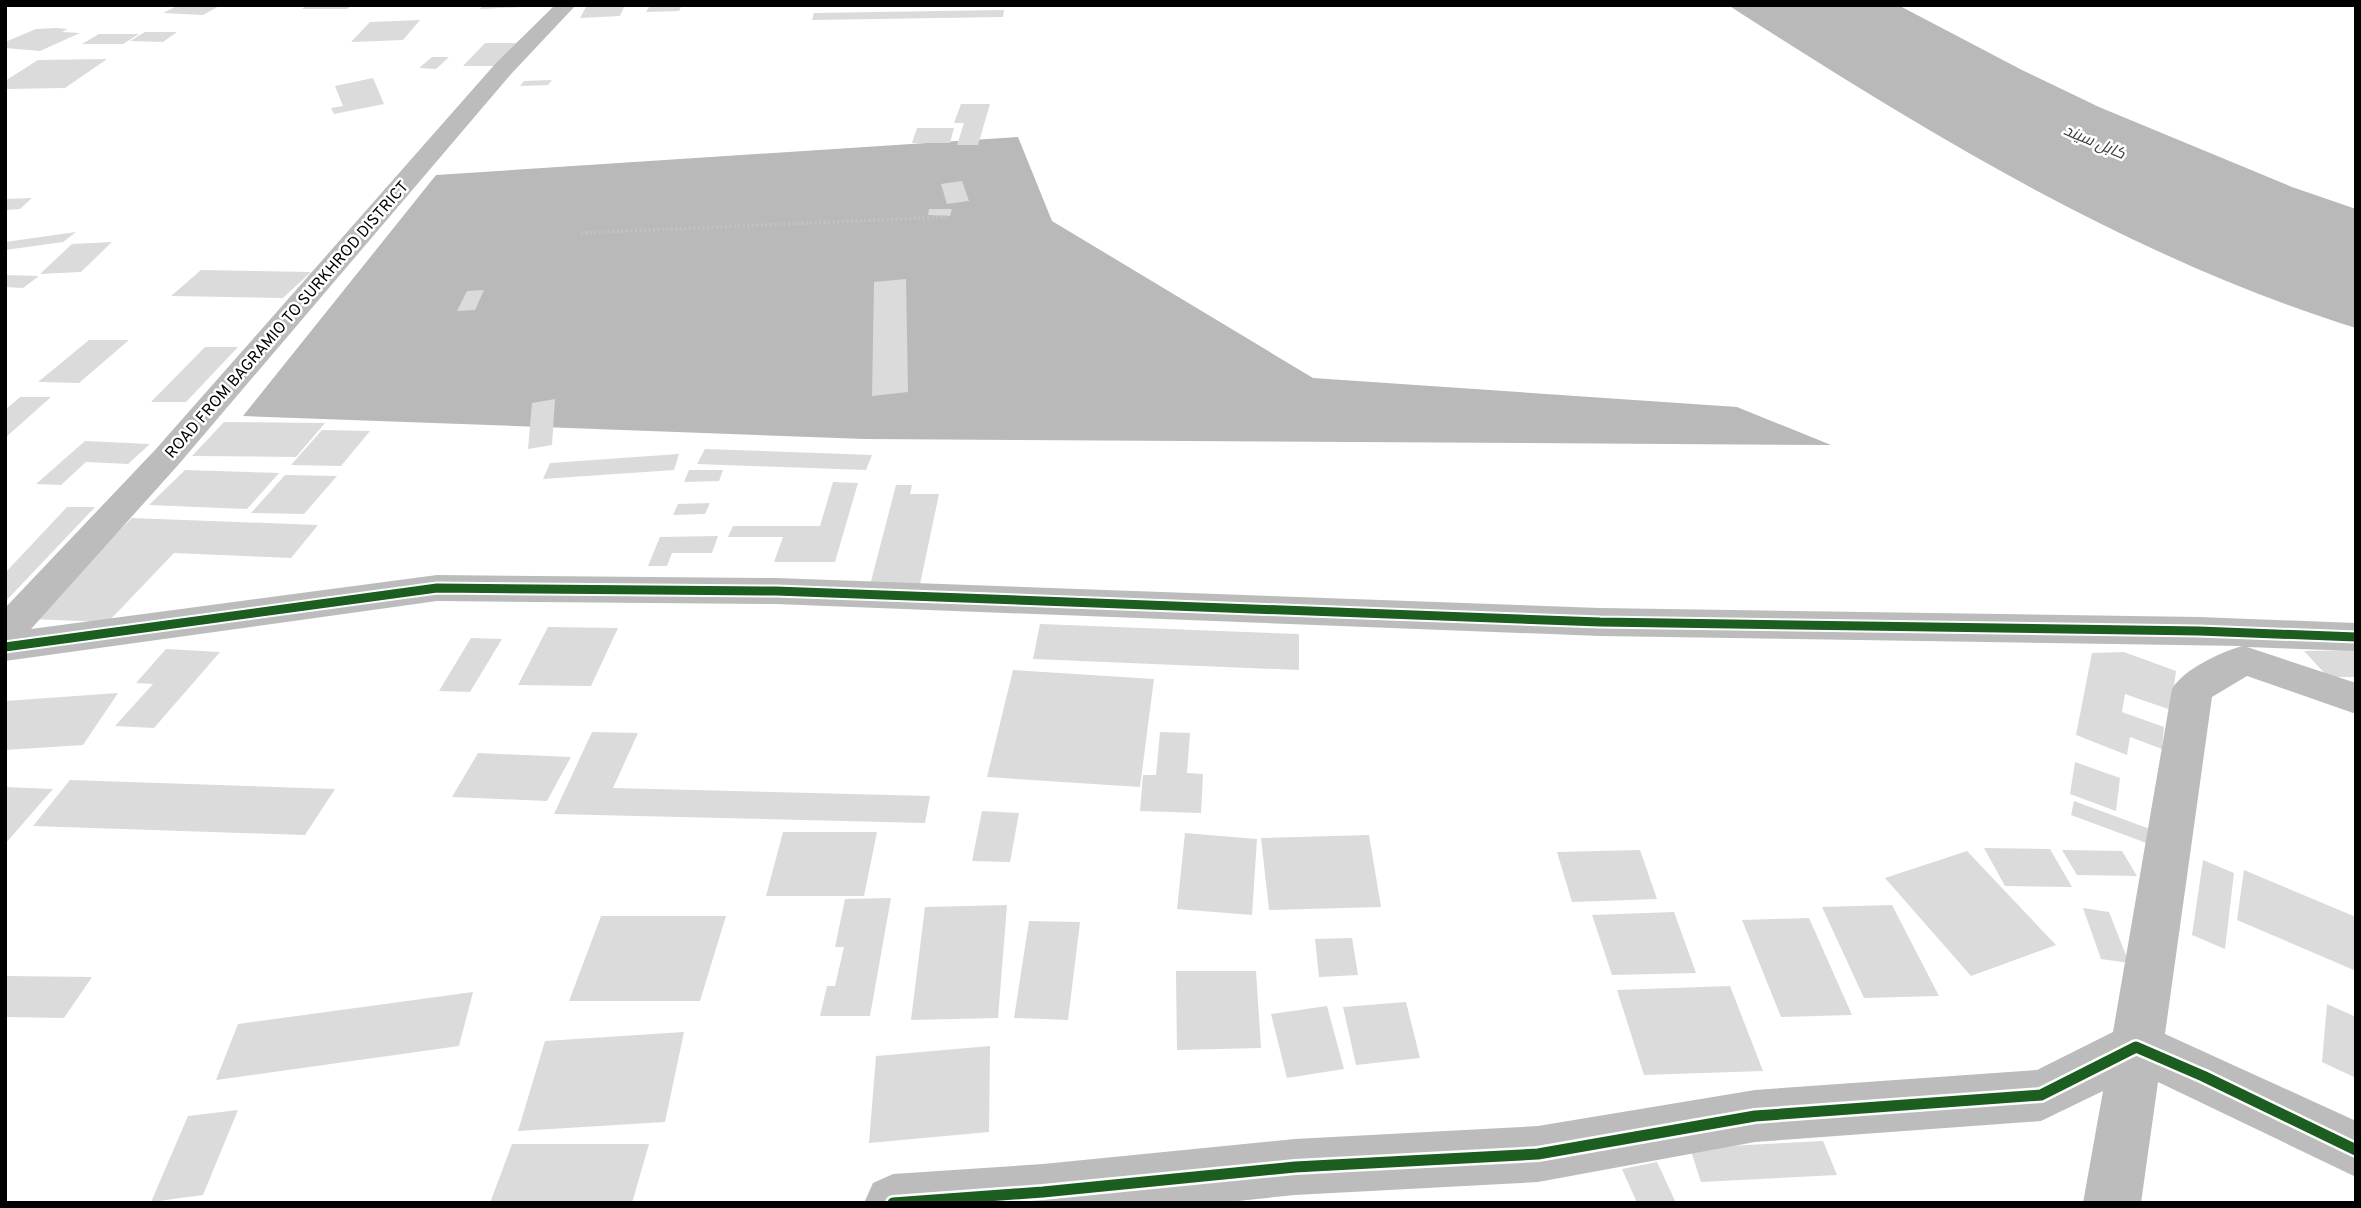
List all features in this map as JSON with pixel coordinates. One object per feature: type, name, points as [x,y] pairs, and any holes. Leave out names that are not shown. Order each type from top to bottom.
[{"type":"street","name":"ROAD FROM BAGRAMIO TO SURKHROD DISTRICT","points":[[5,633],[167,457],[504,68],[566,5]]},
{"type":"street","points":[[5,647],[437,589],[776,591],[1600,622],[2199,631],[2356,637]]},
{"type":"street","points":[[2112,1203],[2193,689],[2244,660],[2356,699]]},
{"type":"street","points":[[2136,1047],[2203,1076],[2356,1150]]},
{"type":"street","points":[[893,1203],[1043,1192],[1295,1167],[1538,1154],[1755,1115],[2041,1095],[2136,1047]]},
{"type":"path","points":[[581,233],[947,216]]},
{"type":"water","name":"کابل سيند","points":[[1728,5],[1898,5],[2099,107],[2292,187],[2356,209],[2356,328],[2272,299],[2110,229],[1954,145]]},
{"type":"water","points":[[1018,137],[1052,221],[1313,378],[1737,407],[1831,445],[865,439],[243,416],[436,175]]},
{"type":"building","points":[[179,5],[221,5],[203,15],[163,13]]},
{"type":"building","points":[[307,5],[352,5],[347,9],[302,9]]},
{"type":"building","points":[[483,5],[523,5],[523,7],[480,9]]},
{"type":"building","points":[[587,5],[625,5],[620,16],[580,18]]},
{"type":"building","points":[[682,5],[679,11],[646,12],[649,7]]},
{"type":"building","points":[[1004,10],[1003,17],[812,20],[814,13]]},
{"type":"building","points":[[420,20],[403,40],[351,42],[370,22]]},
{"type":"building","points":[[36,29],[68,29],[62,32],[80,33],[40,51],[5,48],[5,42]]},
{"type":"building","points":[[145,32],[177,32],[163,42],[130,41]]},
{"type":"building","points":[[99,34],[139,34],[123,44],[82,44]]},
{"type":"building","points":[[485,43],[522,43],[501,66],[463,66]]},
{"type":"building","points":[[432,57],[449,57],[436,69],[419,68]]},
{"type":"building","points":[[107,59],[65,88],[5,89],[5,81],[38,60]]},
{"type":"building","points":[[373,78],[384,104],[334,114],[331,108],[343,106],[335,86]]},
{"type":"building","points":[[552,80],[548,85],[520,86],[524,81]]},
{"type":"building","points":[[961,104],[990,104],[978,145],[957,145],[964,123],[954,123]]},
{"type":"building","points":[[917,128],[954,128],[950,143],[912,143]]},
{"type":"building","points":[[962,181],[969,201],[947,204],[941,184]]},
{"type":"building","points":[[32,198],[20,209],[5,210],[5,199]]},
{"type":"building","points":[[929,209],[952,209],[950,216],[928,215]]},
{"type":"building","points":[[76,232],[63,242],[5,250],[5,242]]},
{"type":"building","points":[[112,242],[81,272],[40,274],[72,244]]},
{"type":"building","points":[[201,270],[311,272],[283,298],[171,296]]},
{"type":"building","points":[[5,275],[39,276],[23,288],[5,287]]},
{"type":"building","points":[[906,279],[908,392],[872,396],[874,282]]},
{"type":"building","points":[[484,290],[475,310],[457,311],[467,291]]},
{"type":"building","points":[[89,340],[129,340],[79,383],[38,382]]},
{"type":"building","points":[[205,347],[238,347],[186,402],[151,402]]},
{"type":"building","points":[[20,397],[51,397],[5,438],[5,410]]},
{"type":"building","points":[[555,399],[552,445],[528,449],[532,403]]},
{"type":"building","points":[[224,422],[325,423],[296,457],[192,456]]},
{"type":"building","points":[[322,430],[370,431],[341,466],[291,465]]},
{"type":"building","points":[[85,441],[150,444],[128,464],[86,462],[61,485],[36,484]]},
{"type":"building","points":[[705,449],[872,455],[866,470],[697,464]]},
{"type":"building","points":[[679,454],[674,470],[543,479],[550,463]]},
{"type":"building","points":[[185,470],[279,473],[247,509],[149,505]]},
{"type":"building","points":[[689,470],[723,470],[719,481],[684,482]]},
{"type":"building","points":[[285,475],[337,476],[304,514],[251,513]]},
{"type":"building","points":[[833,482],[858,483],[835,562],[774,562],[783,537],[728,537],[733,526],[820,526]]},
{"type":"building","points":[[896,485],[912,485],[910,494],[939,494],[919,589],[869,589]]},
{"type":"building","points":[[710,503],[705,514],[673,515],[678,504]]},
{"type":"building","points":[[67,507],[95,507],[5,602],[5,573]]},
{"type":"building","points":[[132,518],[318,525],[291,558],[174,553],[108,622],[29,619]]},
{"type":"building","points":[[718,536],[712,553],[672,553],[667,566],[648,566],[660,537]]},
{"type":"building","points":[[1040,624],[1299,634],[1299,670],[1033,659]]},
{"type":"building","points":[[548,627],[618,628],[591,686],[518,685]]},
{"type":"building","points":[[471,638],[502,639],[470,692],[439,691]]},
{"type":"building","points":[[166,649],[220,652],[154,728],[115,726],[153,684],[136,683]]},
{"type":"building","points":[[2356,650],[2356,677],[2328,677],[2304,651]]},
{"type":"building","points":[[2124,652],[2176,671],[2171,710],[2125,694],[2122,712],[2164,727],[2162,749],[2130,737],[2127,755],[2076,735],[2092,653]]},
{"type":"building","points":[[1013,670],[1154,679],[1140,787],[987,777]]},
{"type":"building","points":[[118,693],[83,745],[5,750],[5,701]]},
{"type":"building","points":[[592,732],[638,733],[613,788],[930,796],[925,823],[554,814]]},
{"type":"building","points":[[1160,732],[1190,733],[1187,773],[1203,774],[1201,813],[1140,811],[1143,775],[1156,775]]},
{"type":"building","points":[[478,753],[571,757],[547,801],[452,797]]},
{"type":"building","points":[[2075,762],[2120,778],[2116,811],[2070,794]]},
{"type":"building","points":[[70,780],[335,789],[305,835],[33,826]]},
{"type":"building","points":[[5,787],[53,789],[5,844]]},
{"type":"building","points":[[2074,801],[2150,829],[2149,844],[2071,815]]},
{"type":"building","points":[[982,811],[1019,813],[1010,862],[972,861]]},
{"type":"building","points":[[783,832],[877,832],[864,896],[766,896]]},
{"type":"building","points":[[1185,833],[1257,839],[1252,915],[1177,909]]},
{"type":"building","points":[[1369,835],[1381,907],[1269,910],[1261,838]]},
{"type":"building","points":[[1984,848],[2050,849],[2072,887],[2005,886]]},
{"type":"building","points":[[1640,850],[1657,899],[1572,902],[1557,852]]},
{"type":"building","points":[[2062,850],[2122,851],[2137,876],[2077,875]]},
{"type":"building","points":[[1967,851],[2056,945],[1971,976],[1885,878]]},
{"type":"building","points":[[2203,860],[2234,873],[2225,949],[2192,935]]},
{"type":"building","points":[[2244,870],[2356,917],[2356,971],[2237,920]]},
{"type":"building","points":[[891,898],[870,1016],[820,1016],[827,986],[835,986],[844,947],[835,947],[845,899]]},
{"type":"building","points":[[1007,905],[998,1018],[911,1020],[925,907]]},
{"type":"building","points":[[1892,905],[1939,996],[1864,998],[1822,907]]},
{"type":"building","points":[[2083,908],[2109,912],[2129,963],[2101,959]]},
{"type":"building","points":[[1674,912],[1696,973],[1612,975],[1592,915]]},
{"type":"building","points":[[601,916],[726,916],[700,1001],[569,1001]]},
{"type":"building","points":[[1809,918],[1852,1015],[1781,1017],[1742,920]]},
{"type":"building","points":[[1029,921],[1080,922],[1068,1020],[1014,1018]]},
{"type":"building","points":[[1352,938],[1358,975],[1319,977],[1315,939]]},
{"type":"building","points":[[1176,971],[1256,971],[1261,1048],[1177,1050]]},
{"type":"building","points":[[5,976],[92,977],[64,1018],[5,1017]]},
{"type":"building","points":[[1730,986],[1763,1071],[1644,1075],[1617,990]]},
{"type":"building","points":[[473,992],[459,1046],[216,1080],[238,1024]]},
{"type":"building","points":[[1406,1002],[1420,1058],[1356,1065],[1343,1007]]},
{"type":"building","points":[[2327,1004],[2356,1017],[2356,1078],[2322,1062]]},
{"type":"building","points":[[1327,1006],[1344,1069],[1287,1078],[1271,1014]]},
{"type":"building","points":[[684,1032],[665,1122],[518,1131],[545,1041]]},
{"type":"building","points":[[990,1046],[989,1132],[869,1143],[876,1056]]},
{"type":"building","points":[[238,1110],[203,1195],[151,1202],[188,1116]]},
{"type":"building","points":[[1823,1141],[1837,1175],[1701,1182],[1690,1148]]},
{"type":"building","points":[[512,1144],[649,1144],[632,1203],[490,1203]]},
{"type":"building","points":[[1657,1162],[1676,1203],[1637,1203],[1622,1169]]},
{"type":"cycle path","points":[[5,647],[437,588],[776,591],[1600,622],[2199,631],[2356,637]]},
{"type":"cycle path","points":[[893,1203],[1043,1192],[1295,1167],[1538,1154],[1755,1116],[2041,1095],[2136,1047],[2203,1076],[2356,1150]]}]
